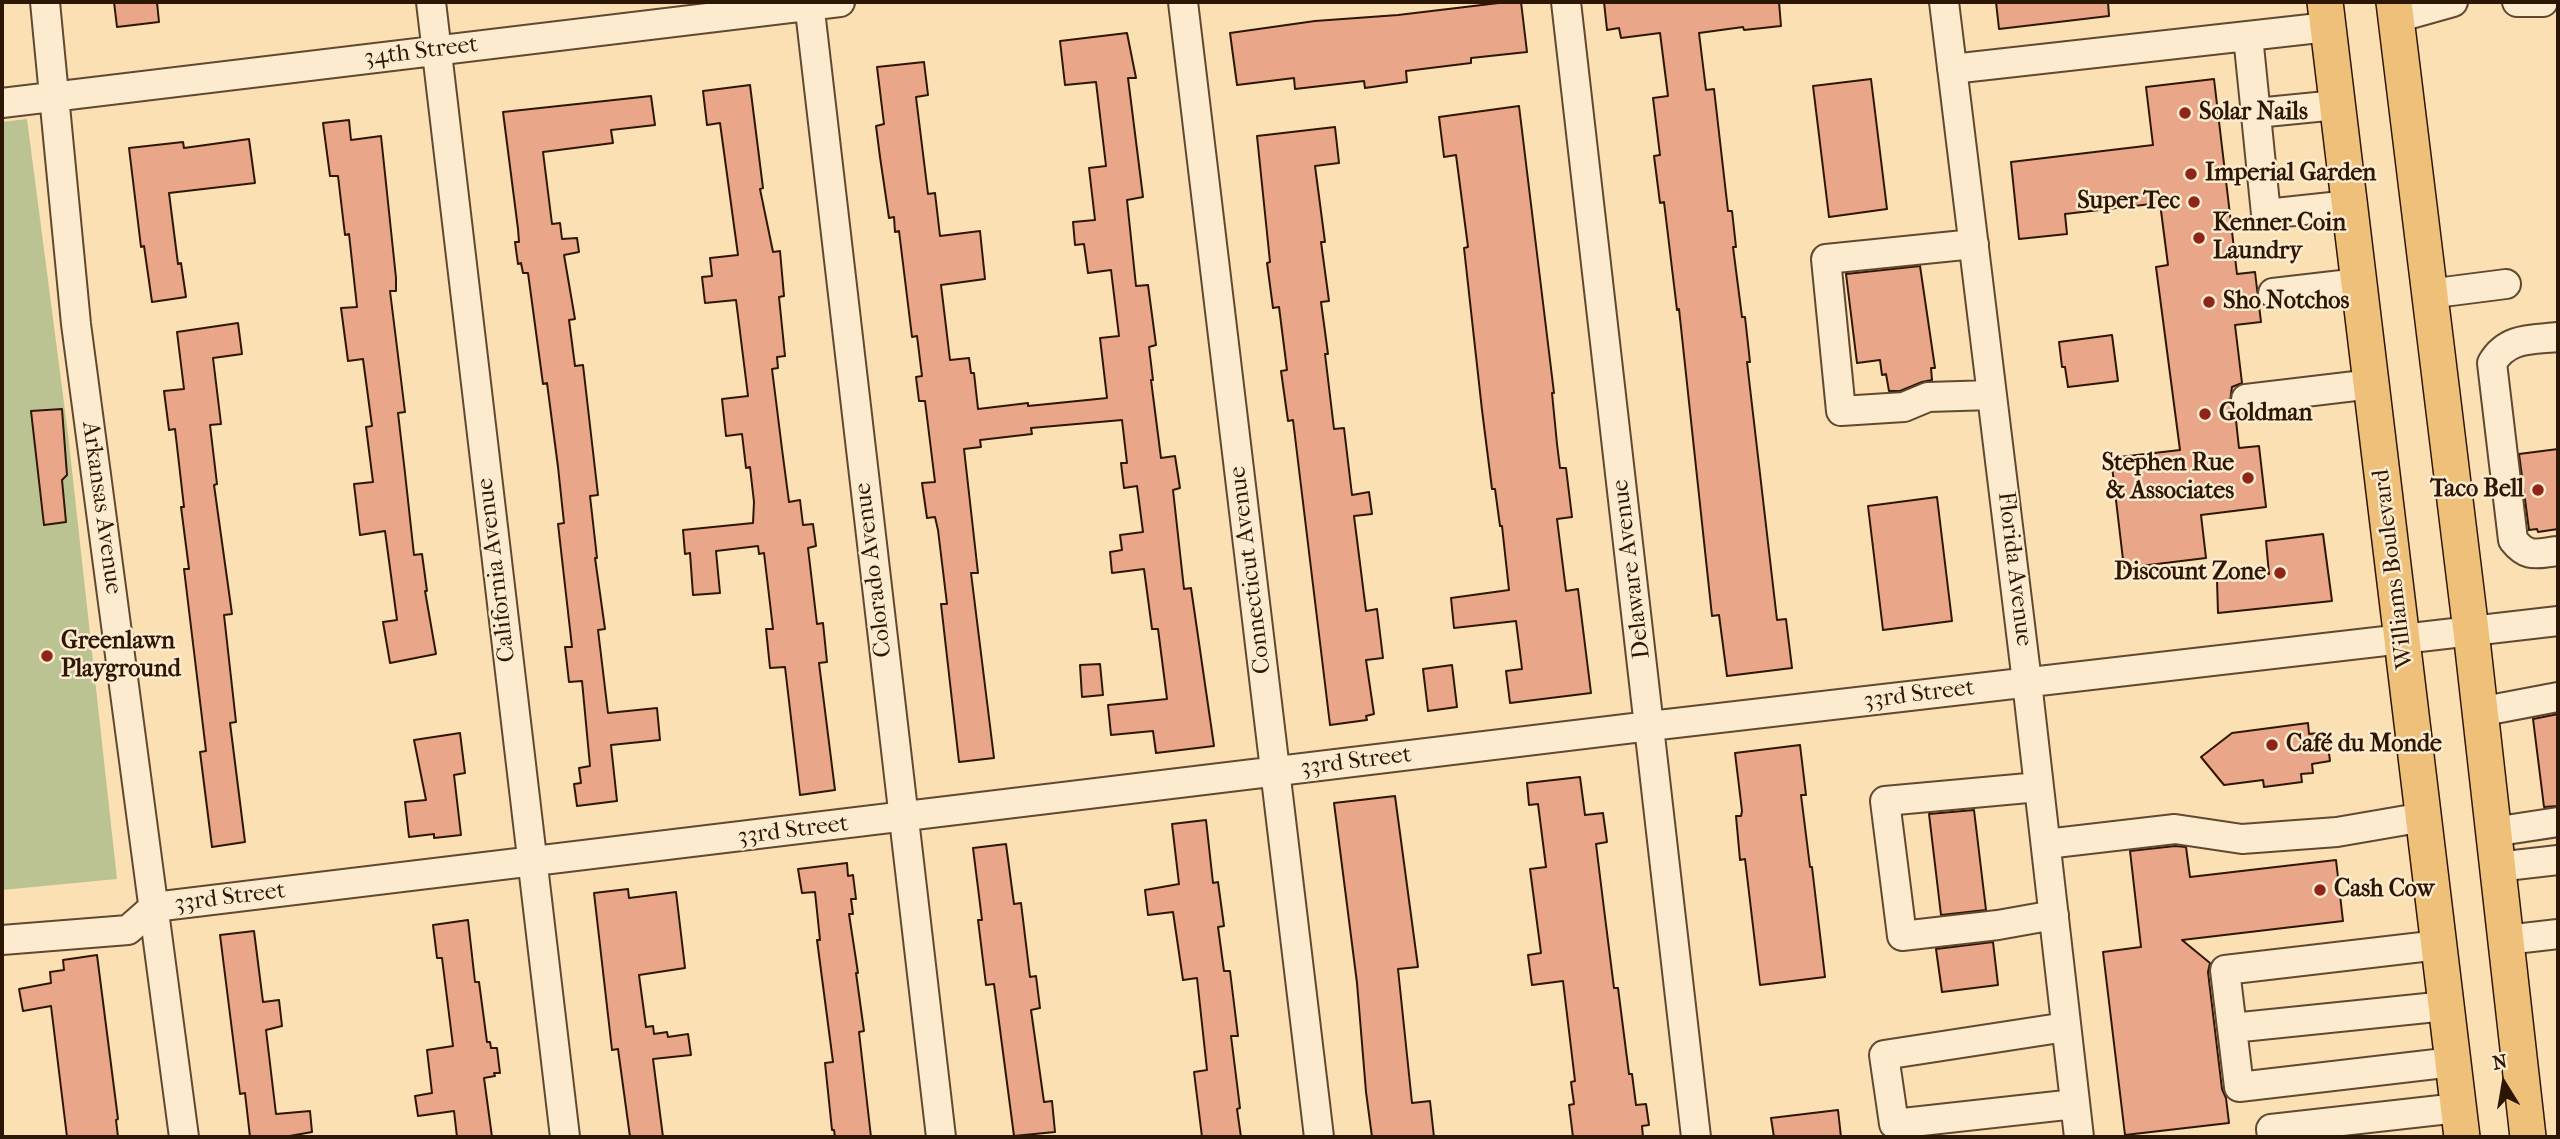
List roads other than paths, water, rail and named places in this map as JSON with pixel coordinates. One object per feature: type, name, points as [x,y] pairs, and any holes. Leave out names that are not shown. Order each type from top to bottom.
[{"type":"main road","points":[[2387,7],[2405,95],[2471,631],[2528,1137]]},
{"type":"main road","name":"Williams Boulevard","points":[[2326,14],[2460,1122]]},
{"type":"street","name":"Arkansas Avenue","points":[[45,2],[76,324],[184,1137]]},
{"type":"street","name":"California Avenue","points":[[431,2],[565,1137]]},
{"type":"street","name":"34th Street","points":[[2,103],[840,2]]},
{"type":"street","name":"Connecticut Avenue","points":[[1183,2],[1319,1137]]},
{"type":"street","name":"Delaware Avenue","points":[[1566,2],[1696,1137]]},
{"type":"street","name":"Florida Avenue","points":[[1944,2],[2027,682],[2079,1137]]},
{"type":"street","points":[[2387,7],[2453,2]]},
{"type":"street","points":[[2517,2],[2543,2]]},
{"type":"street","name":"Colorado Avenue","points":[[809,4],[941,1137]]},
{"type":"street","points":[[1952,69],[2248,36],[2326,14]]},
{"type":"street","points":[[2248,36],[2266,214],[2350,205]]},
{"type":"street","points":[[2256,113],[2337,105]]},
{"type":"street","points":[[1974,244],[1826,259],[1841,411],[1904,407],[1928,397],[1992,395]]},
{"type":"street","points":[[2273,293],[2359,283]]},
{"type":"street","points":[[2428,295],[2507,284]]},
{"type":"street","points":[[2558,337],[2516,342],[2499,350],[2492,363],[2513,540],[2522,552],[2532,554],[2558,551]]},
{"type":"street","points":[[2246,399],[2372,384]]},
{"type":"street","name":"33rd Street","points":[[154,907],[1650,726],[2558,621]]},
{"type":"street","points":[[2479,712],[2558,697]]},
{"type":"street","points":[[2039,787],[1885,801],[1902,936],[1998,925],[2054,915]]},
{"type":"street","points":[[2046,844],[2175,829],[2242,839],[2337,832],[2424,817]]},
{"type":"street","points":[[2493,832],[2558,822]]},
{"type":"street","points":[[2497,867],[2558,860]]},
{"type":"street","points":[[2,940],[128,930],[154,907]]},
{"type":"street","points":[[2506,940],[2558,934]]},
{"type":"street","points":[[2439,945],[2225,970],[2239,1087],[2453,1062]]},
{"type":"street","points":[[2232,1028],[2446,1006]]},
{"type":"street","points":[[2066,1027],[1884,1055],[1894,1124],[2075,1104]]},
{"type":"street","points":[[2272,1137],[2271,1129],[2460,1122]]},
{"type":"place","name":"Solar Nails","points":[[2185,113]]},
{"type":"place","name":"Imperial Garden","points":[[2191,174]]},
{"type":"place","name":"Super Tec","points":[[2194,202]]},
{"type":"place","name":"Kenner Coin Laundry","points":[[2199,238]]},
{"type":"place","name":"Sho Notchos","points":[[2209,302]]},
{"type":"place","name":"Goldman","points":[[2205,414]]},
{"type":"place","name":"Stephen Rue & Associates","points":[[2248,478]]},
{"type":"place","name":"Taco Bell","points":[[2538,490]]},
{"type":"place","name":"Discount Zone","points":[[2280,573]]},
{"type":"place","name":"Greenlawn Playground","points":[[47,656]]},
{"type":"place","name":"Café du Monde","points":[[2272,745]]},
{"type":"place","name":"Cash Cow","points":[[2320,890]]}]
